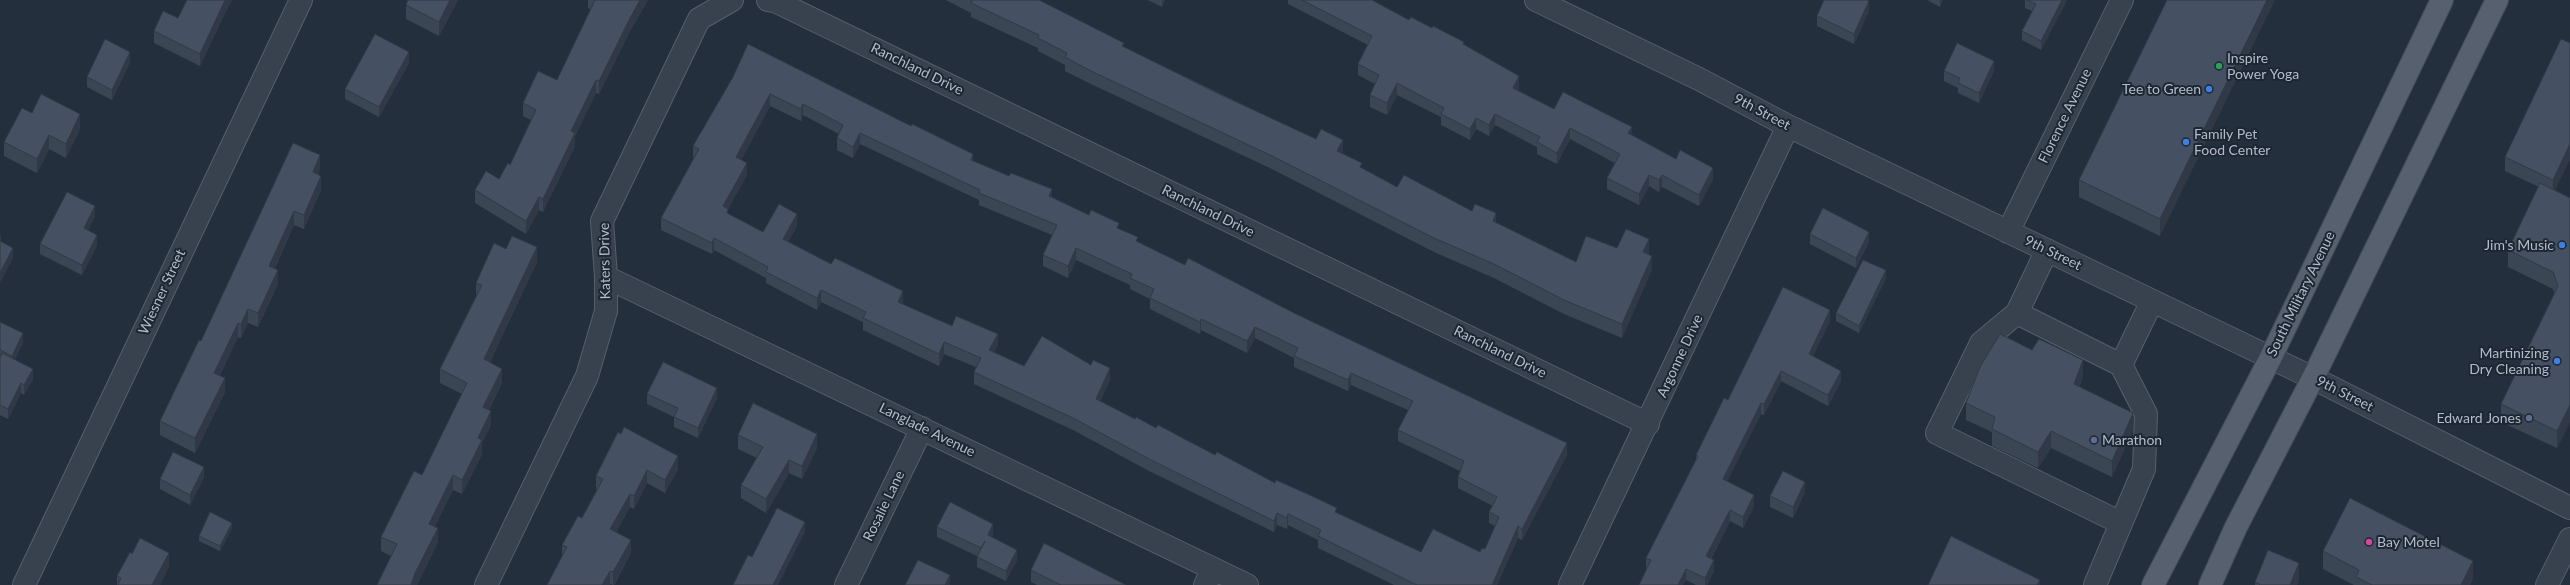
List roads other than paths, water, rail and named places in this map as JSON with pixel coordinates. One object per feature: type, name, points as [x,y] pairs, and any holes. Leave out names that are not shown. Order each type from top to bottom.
[{"type":"main road","name":"South Military Avenue","points":[[2153,585],[2270,359],[2442,0]]},
{"type":"main road","points":[[2210,585],[2236,527],[2313,378],[2497,0]]},
{"type":"street","name":"Wiesner Street","points":[[24,585],[301,0]]},
{"type":"street","name":"Katers Drive","points":[[486,585],[587,376],[606,311],[606,277],[602,221],[699,19],[732,0]]},
{"type":"street","name":"Ranchland Drive","points":[[768,0],[775,1],[1648,424]]},
{"type":"street","name":"9th Street","points":[[1536,0],[1699,80],[1788,126],[2270,359],[2313,378],[2570,508]]},
{"type":"street","name":"Florence Avenue","points":[[2008,232],[2122,0]]},
{"type":"street","name":"Argonne Drive","points":[[1570,585],[1648,424],[1788,126]]},
{"type":"street","points":[[2046,250],[2017,313],[1981,343],[1937,433],[2121,523]]},
{"type":"street","name":"Langlade Avenue","points":[[606,277],[922,428],[1209,577],[1247,585]]},
{"type":"street","points":[[2121,365],[2152,301]]},
{"type":"street","points":[[2017,313],[2121,365],[2146,414],[2144,469],[2095,585]]},
{"type":"street","name":"Rosalie Lane","points":[[846,585],[922,428]]},
{"type":"street","points":[[2547,585],[2570,539]]},
{"type":"place","name":"Inspire Power Yoga","points":[[2219,66]]},
{"type":"place","name":"Tee to Green","points":[[2209,89]]},
{"type":"place","name":"Family Pet Food Center","points":[[2186,142]]},
{"type":"place","name":"Jim's Music","points":[[2562,245]]},
{"type":"place","name":"Martinizing Dry Cleaning","points":[[2557,361]]},
{"type":"place","name":"Edward Jones","points":[[2529,418]]},
{"type":"place","name":"Marathon","points":[[2094,440]]},
{"type":"place","name":"Bay Motel","points":[[2369,542]]}]
